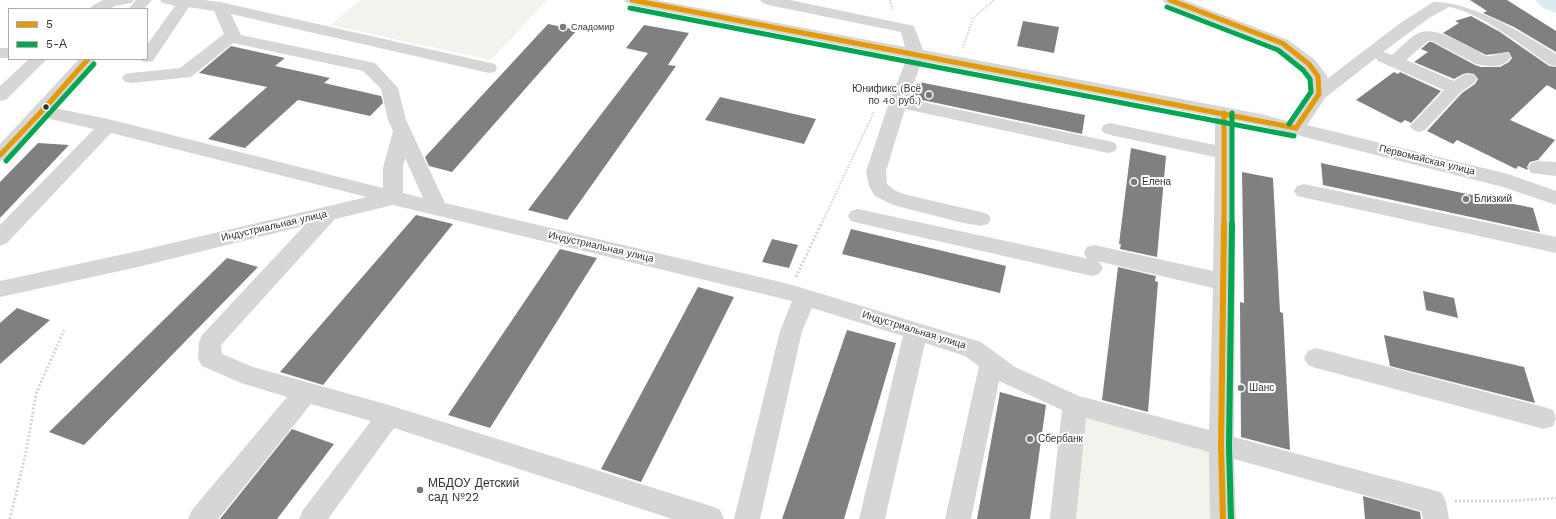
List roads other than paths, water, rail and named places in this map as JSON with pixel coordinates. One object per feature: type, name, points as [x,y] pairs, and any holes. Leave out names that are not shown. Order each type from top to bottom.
[{"type":"street","points":[[100,8],[111,2],[126,0]]},
{"type":"street","points":[[137,8],[144,0]]},
{"type":"street","points":[[168,0],[220,7],[489,68]]},
{"type":"street","name":"Первомайская улица","points":[[632,0],[1296,128],[1508,181],[1556,198]]},
{"type":"street","points":[[768,0],[908,29],[916,55],[898,102],[876,171],[876,182],[883,192],[901,201],[981,219]]},
{"type":"street","points":[[1170,0],[1282,43],[1309,64],[1318,76],[1320,94]]},
{"type":"street","points":[[148,55],[185,2]]},
{"type":"street","points":[[1296,128],[1320,94],[1426,14],[1446,2],[1456,4],[1497,23],[1556,61]]},
{"type":"street","points":[[220,7],[234,38],[370,67],[389,88],[397,120],[437,208]]},
{"type":"street","points":[[144,60],[131,78],[185,73],[233,35]]},
{"type":"street","points":[[1396,62],[1423,37],[1429,36],[1436,37],[1482,60],[1494,62],[1503,57]]},
{"type":"street","points":[[1373,53],[1461,83],[1419,126]]},
{"type":"street","points":[[0,96],[38,60]]},
{"type":"street","points":[[0,155],[42,111],[87,60]]},
{"type":"street","points":[[898,102],[1109,138],[1224,152]]},
{"type":"street","points":[[42,111],[108,125],[253,163],[352,185],[393,198],[393,168],[402,130]]},
{"type":"street","points":[[1223,519],[1221,446],[1224,282],[1224,113]]},
{"type":"street","points":[[0,238],[108,125]]},
{"type":"street","points":[[1304,191],[1556,245]]},
{"type":"street","name":"Индустриальная улица","points":[[9,287],[393,198],[797,295],[973,349],[1007,374],[1075,405],[1221,446],[1434,510]]},
{"type":"street","points":[[330,213],[210,342],[210,359],[249,376],[389,416],[711,519]]},
{"type":"street","points":[[858,216],[1093,260],[1224,282]]},
{"type":"street","points":[[0,301],[9,287]]},
{"type":"street","points":[[747,519],[791,331],[797,295]]},
{"type":"street","points":[[872,519],[916,331]]},
{"type":"street","points":[[1316,358],[1544,418]]},
{"type":"street","points":[[958,519],[991,362]]},
{"type":"street","points":[[201,519],[306,392]]},
{"type":"street","points":[[1063,519],[1075,405]]},
{"type":"street","points":[[312,519],[389,416]]},
{"type":"waterway","points":[[1548,0],[1556,5]]},
{"type":"place","name":"Сладомир","points":[[563,27]]},
{"type":"place","name":"Юнификс (Всё по 40 руб.)","points":[[929,95]]},
{"type":"place","name":"Елена","points":[[1134,182]]},
{"type":"place","name":"Близкий","points":[[1466,199]]},
{"type":"place","name":"Шанс","points":[[1241,388]]},
{"type":"place","name":"Сбербанк","points":[[1030,439]]},
{"type":"place","name":"МБДОУ Детский сад №22","points":[[420,490]]}]
